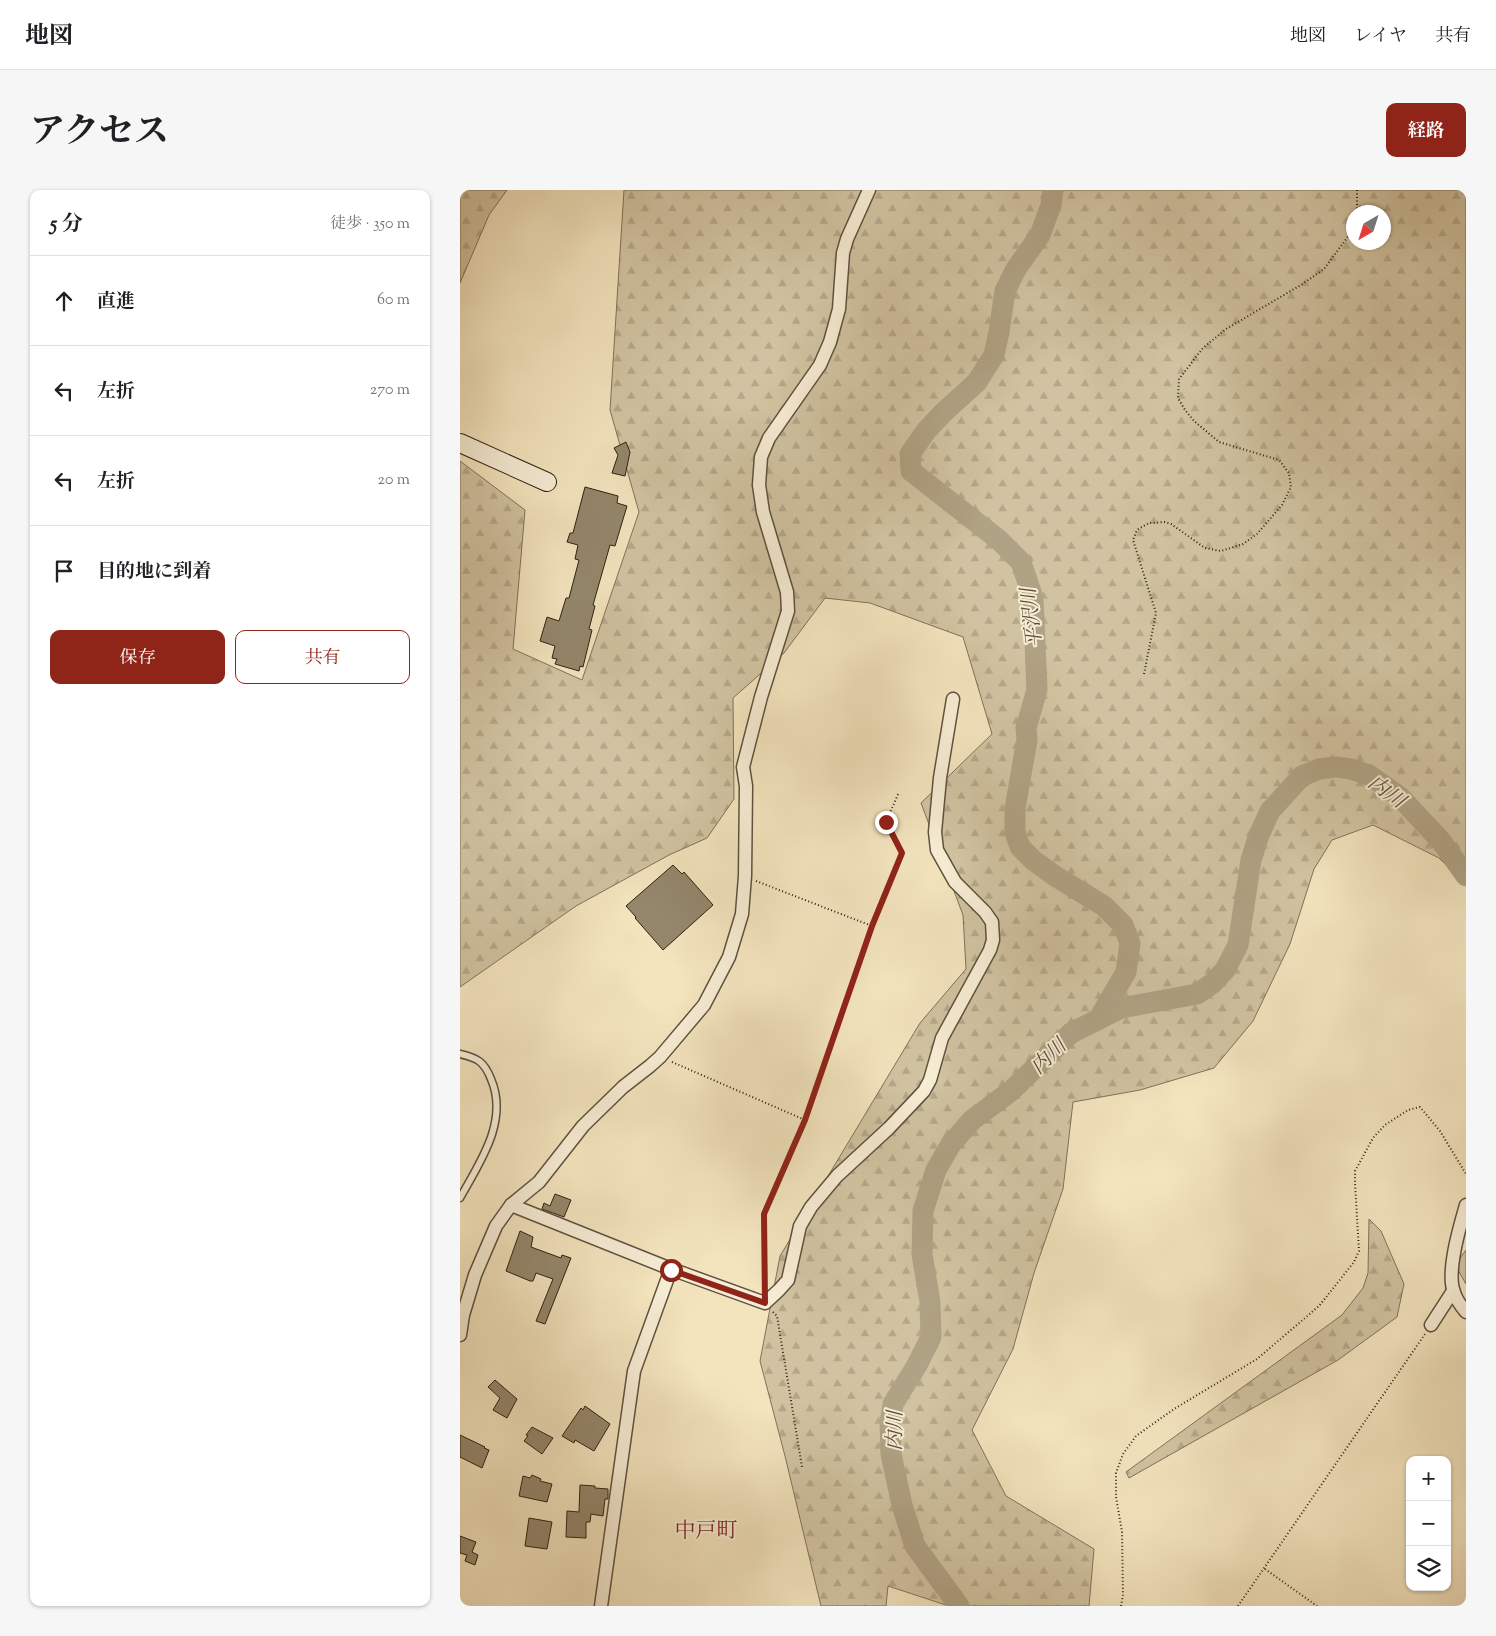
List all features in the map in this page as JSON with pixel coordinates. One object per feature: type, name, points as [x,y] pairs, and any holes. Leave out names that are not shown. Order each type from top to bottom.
[{"type":"street","points":[[460,1335],[463,1315],[475,1275],[496,1226],[511,1205],[539,1182],[583,1126],[624,1087],[660,1057],[704,1005],[729,957],[742,914],[745,876],[746,786],[743,767],[760,698],[788,611],[787,592],[763,512],[759,485],[761,457],[769,438],[820,365],[830,342],[839,309],[843,253],[847,239],[869,190]]},
{"type":"street","points":[[460,443],[547,482]]},
{"type":"street","points":[[511,1205],[671,1270],[765,1303],[780,1290],[788,1280],[800,1226],[811,1207],[837,1176],[889,1128],[924,1091],[930,1080],[942,1038],[990,950],[993,940],[992,922],[985,912],[954,882],[937,850],[935,832],[940,778],[953,698]]},
{"type":"street","points":[[1466,1205],[1451,1271],[1453,1291],[1460,1306],[1466,1312]]},
{"type":"street","points":[[600,1606],[634,1371],[671,1270]]},
{"type":"street","points":[[1432,1325],[1453,1291]]},
{"type":"lane","points":[[460,1054],[477,1058],[489,1072],[497,1092],[497,1120],[483,1158],[460,1198]]},
{"type":"path","points":[[1357,190],[1357,205]]},
{"type":"path","points":[[1144,674],[1156,613],[1133,540],[1137,530],[1149,523],[1165,522],[1171,524],[1205,548],[1220,551],[1244,544],[1258,534],[1282,506],[1291,487],[1289,472],[1279,460],[1219,442],[1194,421],[1184,410],[1178,398],[1179,379],[1203,348],[1226,329],[1324,269],[1346,239]]},
{"type":"path","points":[[802,1467],[777,1316],[765,1303],[764,1214],[805,1120],[872,926],[902,853],[886,822],[899,792]]},
{"type":"path","points":[[745,876],[872,926]]},
{"type":"path","points":[[660,1057],[805,1120]]},
{"type":"path","points":[[1121,1606],[1123,1595],[1122,1532],[1116,1497],[1116,1473],[1123,1454],[1136,1436],[1174,1409],[1257,1359],[1319,1306],[1354,1262],[1359,1251],[1356,1171],[1373,1138],[1386,1125],[1408,1110],[1420,1107],[1440,1131],[1466,1174]]},
{"type":"path","points":[[1238,1606],[1432,1325]]},
{"type":"path","points":[[1265,1569],[1317,1606]]},
{"type":"green space","points":[[460,190],[507,190],[489,215],[460,283]]},
{"type":"green space","points":[[624,190],[1466,190],[1466,885],[1439,858],[1373,825],[1332,840],[1314,869],[1290,944],[1253,1021],[1214,1068],[1140,1090],[1073,1102],[1063,1189],[1034,1273],[1013,1349],[972,1430],[1006,1496],[1094,1549],[1089,1606],[949,1606],[888,1586],[886,1606],[821,1606],[760,1361],[780,1256],[920,1023],[966,969],[963,915],[921,803],[992,734],[963,637],[870,603],[825,598],[784,653],[733,698],[734,799],[707,838],[669,855],[576,906],[460,987],[460,461],[525,510],[513,649],[582,680],[639,512],[610,410]]},
{"type":"green space","points":[[1369,1219],[1381,1231],[1404,1284],[1397,1317],[1338,1360],[1129,1478],[1126,1472],[1342,1315],[1363,1288],[1368,1273]]},
{"type":"green space","points":[[1466,1250],[1466,1284],[1455,1265]]},
{"type":"building","points":[[626,442],[630,452],[625,476],[612,473],[618,455],[614,448]]},
{"type":"building","points":[[585,487],[618,496],[617,503],[627,506],[615,546],[610,545],[593,605],[595,606],[589,629],[592,630],[583,667],[580,666],[579,671],[555,664],[557,659],[552,658],[555,646],[540,641],[547,617],[559,621],[566,598],[569,598],[579,560],[575,559],[578,545],[567,542],[570,533],[573,533]]},
{"type":"building","points":[[673,865],[682,874],[684,872],[713,905],[663,950],[626,906]]},
{"type":"building","points":[[555,1194],[571,1200],[564,1217],[542,1209],[544,1203],[550,1206]]},
{"type":"building","points":[[520,1231],[533,1237],[531,1247],[561,1258],[562,1255],[571,1258],[545,1324],[536,1321],[553,1279],[536,1273],[533,1281],[530,1281],[506,1271]]},
{"type":"building","points":[[495,1380],[517,1399],[507,1418],[493,1410],[500,1398],[488,1387]]},
{"type":"building","points":[[585,1406],[610,1424],[594,1451],[575,1440],[574,1443],[562,1436],[581,1408],[583,1410]]},
{"type":"building","points":[[532,1427],[553,1438],[542,1454],[524,1441]]},
{"type":"building","points":[[460,1435],[489,1450],[482,1468],[460,1457]]},
{"type":"building","points":[[532,1475],[541,1479],[540,1481],[552,1484],[547,1502],[519,1496],[523,1476],[530,1478]]},
{"type":"building","points":[[580,1485],[608,1489],[608,1499],[605,1499],[603,1516],[591,1514],[590,1522],[586,1522],[586,1538],[566,1537],[567,1511],[579,1512]]},
{"type":"building","points":[[529,1518],[552,1522],[547,1549],[525,1546]]},
{"type":"building","points":[[460,1536],[476,1542],[472,1552],[478,1555],[475,1565],[465,1561],[467,1555],[460,1553]]},
{"type":"waterway","name":"平沢川","points":[[1053,190],[1051,205],[1040,235],[1016,269],[1005,291],[994,355],[977,382],[926,431],[910,454],[911,471],[999,540],[1021,562],[1033,598],[1037,690],[1026,728],[1027,740],[1015,808],[1015,832],[1020,847],[1033,860],[1104,906],[1123,925],[1130,943],[1126,972],[1098,1020]]},
{"type":"waterway","name":"内川","points":[[959,1606],[915,1546],[902,1505],[891,1454],[890,1423],[893,1404],[917,1365],[931,1337],[930,1302],[922,1254],[923,1211],[936,1170],[951,1144],[972,1120],[1011,1091],[1071,1033],[1121,1008],[1197,994],[1213,983],[1225,970],[1238,945],[1251,860],[1259,835],[1270,811],[1302,776],[1319,769],[1336,767],[1351,769],[1369,775],[1399,796],[1441,841],[1466,876]]},
{"type":"district","name":"中戸町","points":[[706,1530]]},
{"type":"route","points":[[671,1270],[765,1303],[764,1214],[805,1120],[872,926],[902,853],[886,822]]}]
